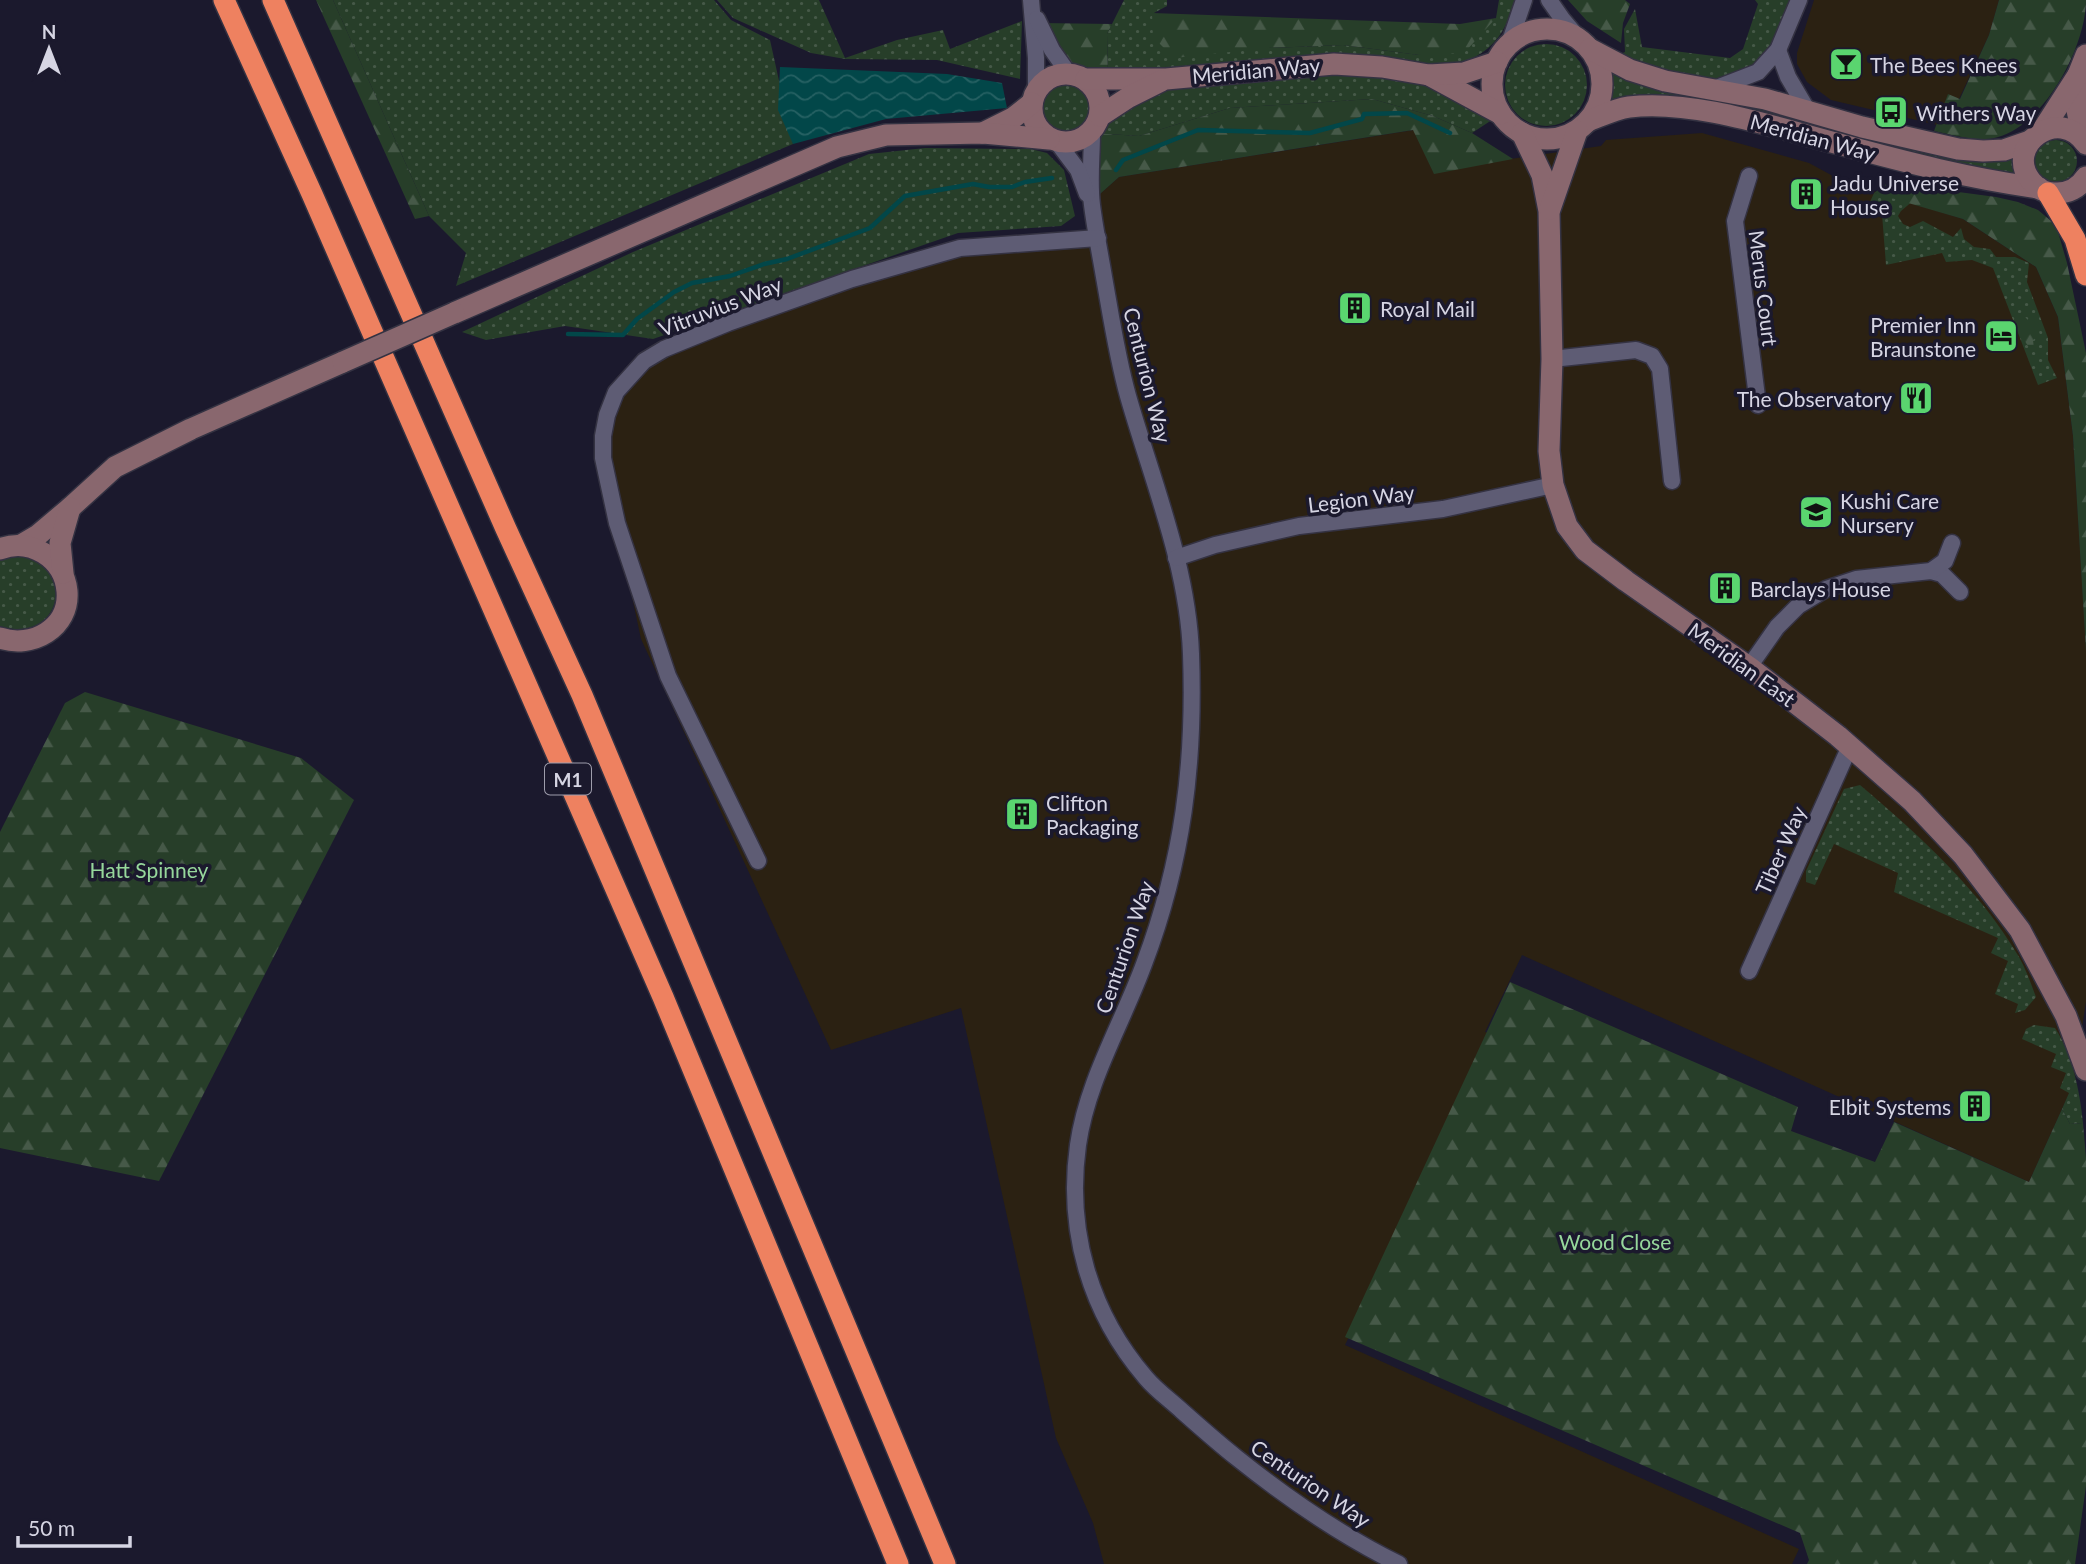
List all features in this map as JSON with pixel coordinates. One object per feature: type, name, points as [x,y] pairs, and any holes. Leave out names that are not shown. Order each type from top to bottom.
[{"type":"highway","name":"M1","points":[[225,0],[663,997],[898,1564]]},
{"type":"highway","name":"M1","points":[[273,0],[500,516],[582,695],[945,1564]]},
{"type":"highway","points":[[2043,190],[2075,239],[2086,275]]},
{"type":"street","points":[[1524,0],[1493,72],[1493,94],[1501,114],[1510,125],[1536,138],[1550,139],[1564,136],[1582,126],[1600,102],[1602,80],[1596,58],[1549,0]]},
{"type":"street","points":[[1714,89],[1758,72],[1779,50],[1799,0]]},
{"type":"street","points":[[21,545],[70,508],[115,467],[134,456],[454,313],[837,147],[886,135],[983,133],[1076,142],[1096,124],[1101,103],[1096,89],[1078,76],[1052,50],[1032,6]]},
{"type":"street","points":[[1032,6],[1032,116],[1038,129],[1053,140]]},
{"type":"street","points":[[1503,53],[1521,35],[1544,29],[1566,32],[1585,44]]},
{"type":"street","name":"Meridian Way","points":[[1585,44],[1630,70],[1665,81],[1714,89],[1958,149],[2004,150],[2060,127],[2077,134],[2085,142]]},
{"type":"street","points":[[1779,50],[1788,77],[1808,111]]},
{"type":"street","name":"Meridian Way","points":[[1078,76],[1166,79],[1334,64],[1382,67],[1429,75],[1464,72],[1503,53]]},
{"type":"street","points":[[2082,65],[2036,136],[2024,163],[2028,177],[2043,190],[2070,192],[2086,179]]},
{"type":"street","points":[[2082,65],[2077,110],[2085,142]]},
{"type":"street","points":[[983,133],[1013,118],[1045,81],[1056,75],[1078,76]]},
{"type":"street","name":"Meridian Way","points":[[1429,75],[1501,114]]},
{"type":"street","name":"Meridian Way","points":[[1096,124],[1129,97],[1166,79]]},
{"type":"street","name":"Meridian Way","points":[[1582,126],[1629,107],[1677,108],[1760,122],[1931,167],[2043,190]]},
{"type":"street","name":"Centurion Way","points":[[1091,202],[1096,124]]},
{"type":"street","name":"Meridian East","points":[[1549,211],[1582,126]]},
{"type":"street","name":"Meridian East","points":[[1522,133],[1542,176],[1549,211],[1552,359],[1549,451],[1553,485],[1567,526],[1586,550],[1749,667],[1850,746],[1912,801],[1963,855],[2020,930],[2066,1016],[2086,1070]]},
{"type":"street","name":"Centurion Way","points":[[1053,140],[1078,170],[1091,202],[1127,393],[1176,558],[1191,647],[1192,700],[1183,824],[1154,937],[1093,1086],[1078,1143],[1074,1189],[1077,1232],[1088,1278],[1104,1316],[1124,1349],[1149,1381],[1209,1436],[1256,1474],[1330,1525],[1399,1564]]},
{"type":"street","name":"Merus Court","points":[[1749,176],[1735,221],[1758,405]]},
{"type":"street","name":"Vitruvius Way","points":[[758,861],[668,676],[617,523],[603,458],[607,415],[616,392],[644,361],[664,349],[852,279],[960,248],[1098,238]]},
{"type":"street","points":[[1552,359],[1636,350],[1652,356],[1660,369],[1672,481]]},
{"type":"street","name":"Legion Way","points":[[1176,558],[1227,542],[1287,529],[1443,509],[1553,485]]},
{"type":"street","points":[[0,638],[11,642],[25,642],[40,638],[55,626],[64,610],[67,592],[60,543],[70,508]]},
{"type":"street","points":[[1931,571],[1945,561],[1952,543]]},
{"type":"street","points":[[0,549],[21,545],[34,548],[56,562],[63,573]]},
{"type":"street","points":[[1749,667],[1777,627],[1798,606],[1826,589],[1856,579],[1931,571],[1942,574],[1960,593]]},
{"type":"street","name":"Tiber Way","points":[[1749,971],[1850,746]]},
{"type":"shaded area","points":[[1814,0],[1999,0],[1989,35],[1959,99],[1950,128],[1831,100],[1807,82],[1797,64],[1797,53]]},
{"type":"shaded area","points":[[1414,130],[1433,170],[1601,146],[1606,140],[1702,133],[1809,163],[1844,182],[1963,219],[2036,267],[2058,317],[2073,436],[2086,645],[2086,1002],[2073,1085],[2029,1182],[1522,955],[1485,1032],[1496,1035],[1345,1345],[1799,1549],[1792,1564],[1104,1564],[1093,1523],[1056,1438],[961,1008],[831,1050],[641,639],[613,507],[603,436],[619,389],[661,351],[970,247],[1097,238],[1091,202],[1119,177]]},
{"type":"green space","points":[[316,0],[333,0],[429,216],[415,219]]},
{"type":"green space","points":[[333,0],[714,0],[731,20],[770,40],[793,144],[456,286],[466,253],[429,216]]},
{"type":"green space","points":[[717,0],[819,0],[845,58],[897,40],[943,30],[950,49],[1022,21],[1020,79],[937,60],[845,59],[811,53],[733,18]]},
{"type":"green space","points":[[1124,0],[1167,0],[1167,6],[1152,14],[1268,48],[1343,45],[1419,55],[1496,18],[1499,0],[1515,0],[1509,18],[1494,43],[1474,58],[1430,75],[1501,114],[1472,133],[1433,116],[1372,99],[1230,108],[1139,136],[1092,133],[1100,116],[1164,79],[1108,79],[1107,34]]},
{"type":"green space","points":[[1568,0],[1625,0],[1630,4],[1623,23],[1621,43],[1587,21]]},
{"type":"green space","points":[[1755,0],[1799,0],[1779,53],[1716,88],[1862,127],[2016,147],[2033,183],[1760,122],[1595,112],[1601,95],[1601,80],[1590,49],[1607,59],[1625,52],[1624,29],[1635,9],[1642,47],[1730,58],[1743,49],[1758,4]]},
{"type":"green space","points":[[1999,0],[2086,0],[2079,39],[2071,60],[2046,100],[2032,117],[2015,129],[1990,139],[1966,138],[1934,131],[1948,94],[1960,99],[1989,35]]},
{"type":"green space","points":[[1152,13],[1460,24],[1496,18],[1464,53],[1419,55],[1343,45],[1268,48],[1174,58],[1153,37]]},
{"type":"green space","points":[[1039,23],[1112,24],[1107,34],[1108,79],[1086,79],[1069,74]]},
{"type":"green space","points":[[1546,44],[1562,47],[1575,56],[1584,69],[1587,85],[1584,101],[1575,114],[1562,123],[1546,126],[1530,123],[1517,114],[1508,101],[1505,85],[1508,69],[1517,56],[1530,47]]},
{"type":"green space","points":[[1067,83],[1084,90],[1091,107],[1084,124],[1067,131],[1050,124],[1043,107],[1050,90]]},
{"type":"green space","points":[[1372,99],[1433,116],[1472,133],[1513,159],[1434,174],[1413,130],[1119,177],[1091,202],[1092,133],[1139,136],[1230,108]]},
{"type":"green space","points":[[2056,140],[2071,146],[2077,161],[2071,176],[2056,182],[2041,176],[2035,161],[2041,146]]},
{"type":"green space","points":[[925,148],[1031,149],[1047,153],[1064,170],[1075,216],[1061,226],[958,233],[653,339],[565,326],[486,340],[462,332],[633,252],[869,154]]},
{"type":"green space","points":[[1893,179],[1906,185],[2018,202],[2038,210],[2056,225],[2086,353],[2086,651],[2073,436],[2058,317],[2036,267],[1963,219],[1874,193]]},
{"type":"green space","points":[[1874,193],[1914,200],[1898,216],[1903,224],[1910,227],[1923,221],[1953,237],[1961,228],[1964,239],[1974,247],[1990,249],[1996,257],[2015,257],[2029,263],[2027,282],[2048,338],[2048,360],[2057,378],[2038,385],[1993,268],[1972,260],[1946,262],[1942,253],[1886,265],[1882,214],[1870,202]]},
{"type":"green space","points":[[2024,316],[2030,322],[2036,321],[2040,335],[2033,340],[2034,349],[2028,346],[2015,326]]},
{"type":"green space","points":[[23,555],[41,564],[51,576],[56,590],[54,604],[47,616],[36,625],[20,629],[0,626],[0,560],[8,556]]},
{"type":"green space","name":"Hatt Spinney","points":[[85,692],[301,758],[354,800],[159,1181],[0,1148],[0,832],[65,703]]},
{"type":"green space","points":[[1860,785],[1947,865],[2003,932],[2022,962],[2036,997],[2025,1010],[2015,1013],[2018,1004],[1995,994],[2008,961],[1991,953],[1998,938],[1894,892],[1898,873],[1834,844],[1815,885],[1806,882],[1806,871],[1844,789]]},
{"type":"green space","name":"Wood Close","points":[[1510,982],[1798,1107],[1791,1131],[1875,1162],[1894,1122],[2029,1182],[2062,1109],[2070,1124],[2083,1123],[2086,1158],[2086,1486],[2075,1564],[1807,1564],[1809,1560],[1800,1533],[1345,1337]]},
{"type":"green space","points":[[2034,1025],[2055,1028],[2061,1038],[2074,1073],[2083,1123],[2070,1124],[2062,1109],[2069,1093],[2060,1088],[2066,1073],[2051,1067],[2056,1054],[2022,1039],[2026,1029]]},
{"type":"water","points":[[780,67],[947,74],[1002,83],[1007,108],[886,119],[793,144],[778,110]]},
{"type":"waterway","points":[[1116,170],[1123,160],[1198,130],[1310,133],[1362,119],[1364,114],[1407,113],[1450,133]]},
{"type":"waterway","points":[[568,334],[623,335],[637,319],[674,292],[692,283],[730,276],[787,259],[870,228],[905,196],[973,184],[1012,187],[1052,178]]},
{"type":"place","name":"The Bees Knees","points":[[1846,64]]},
{"type":"place","name":"Withers Way","points":[[1891,112]]},
{"type":"place","name":"Jadu Universe House","points":[[1806,194]]},
{"type":"place","name":"Royal Mail","points":[[1355,308]]},
{"type":"place","name":"Premier Inn Braunstone","points":[[2001,336]]},
{"type":"place","name":"The Observatory","points":[[1916,398]]},
{"type":"place","name":"Kushi Care Nursery","points":[[1816,512]]},
{"type":"place","name":"Barclays House","points":[[1725,588]]},
{"type":"place","name":"Clifton Packaging","points":[[1022,814]]},
{"type":"place","name":"Elbit Systems","points":[[1975,1106]]}]
